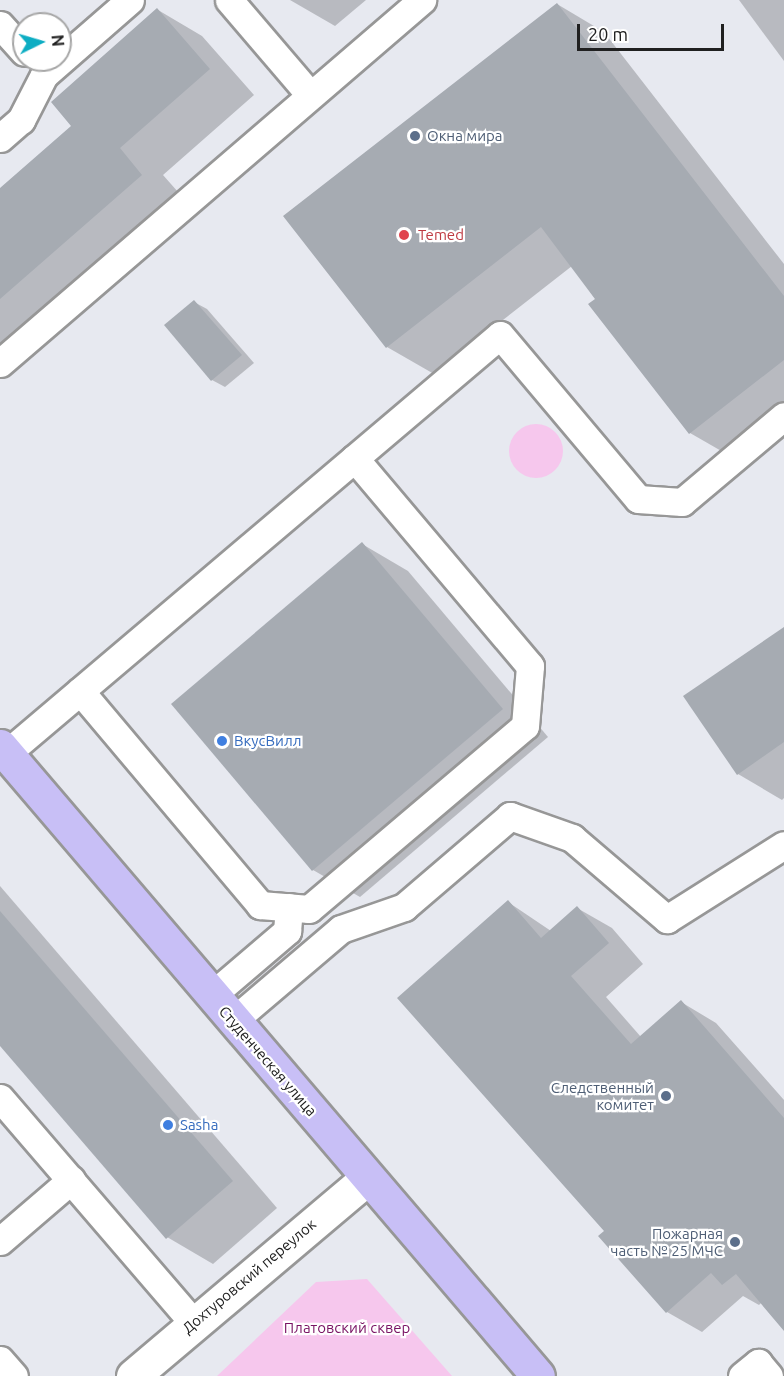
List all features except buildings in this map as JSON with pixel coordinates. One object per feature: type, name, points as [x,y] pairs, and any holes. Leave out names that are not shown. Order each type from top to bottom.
[{"type":"street","name":"Студенческая улица","points":[[3,749],[538,1376]]},
{"type":"street","name":"Дохтуровский переулок","points":[[133,1376],[194,1322],[367,1178]]},
{"type":"lane","points":[[72,42],[130,0]]},
{"type":"lane","points":[[229,0],[310,95]]},
{"type":"lane","points":[[0,363],[422,0]]},
{"type":"lane","points":[[0,25],[12,38]]},
{"type":"lane","points":[[0,138],[21,120],[36,72]]},
{"type":"lane","points":[[3,749],[80,691],[500,335],[638,499],[682,502],[784,416]]},
{"type":"lane","points":[[80,691],[260,905],[309,909],[525,726],[530,666],[354,459]]},
{"type":"lane","points":[[234,1020],[340,929],[404,907],[510,816],[572,838],[667,919],[784,845]]},
{"type":"lane","points":[[212,995],[287,931],[289,907]]},
{"type":"lane","points":[[4,1111],[71,1180],[194,1322]]},
{"type":"lane","points":[[0,1241],[71,1180]]},
{"type":"lane","points":[[0,1360],[14,1376]]},
{"type":"lane","points":[[742,1376],[758,1363],[769,1376]]},
{"type":"green space","points":[[531,424],[541,424],[551,428],[559,436],[563,451],[559,466],[551,474],[541,478],[531,478],[521,474],[513,466],[509,456],[509,446],[513,436],[521,428]]},
{"type":"green space","name":"Платовский сквер","points":[[367,1279],[452,1376],[217,1376],[316,1282]]},
{"type":"place","name":"Окна мира","points":[[415,136]]},
{"type":"place","name":"Temed","points":[[404,235]]},
{"type":"place","name":"ВкусВилл","points":[[222,741]]},
{"type":"place","name":"Следственный комитет","points":[[666,1096]]},
{"type":"place","name":"Sasha","points":[[168,1125]]},
{"type":"place","name":"Пожарная часть № 25 МЧС","points":[[735,1242]]}]
